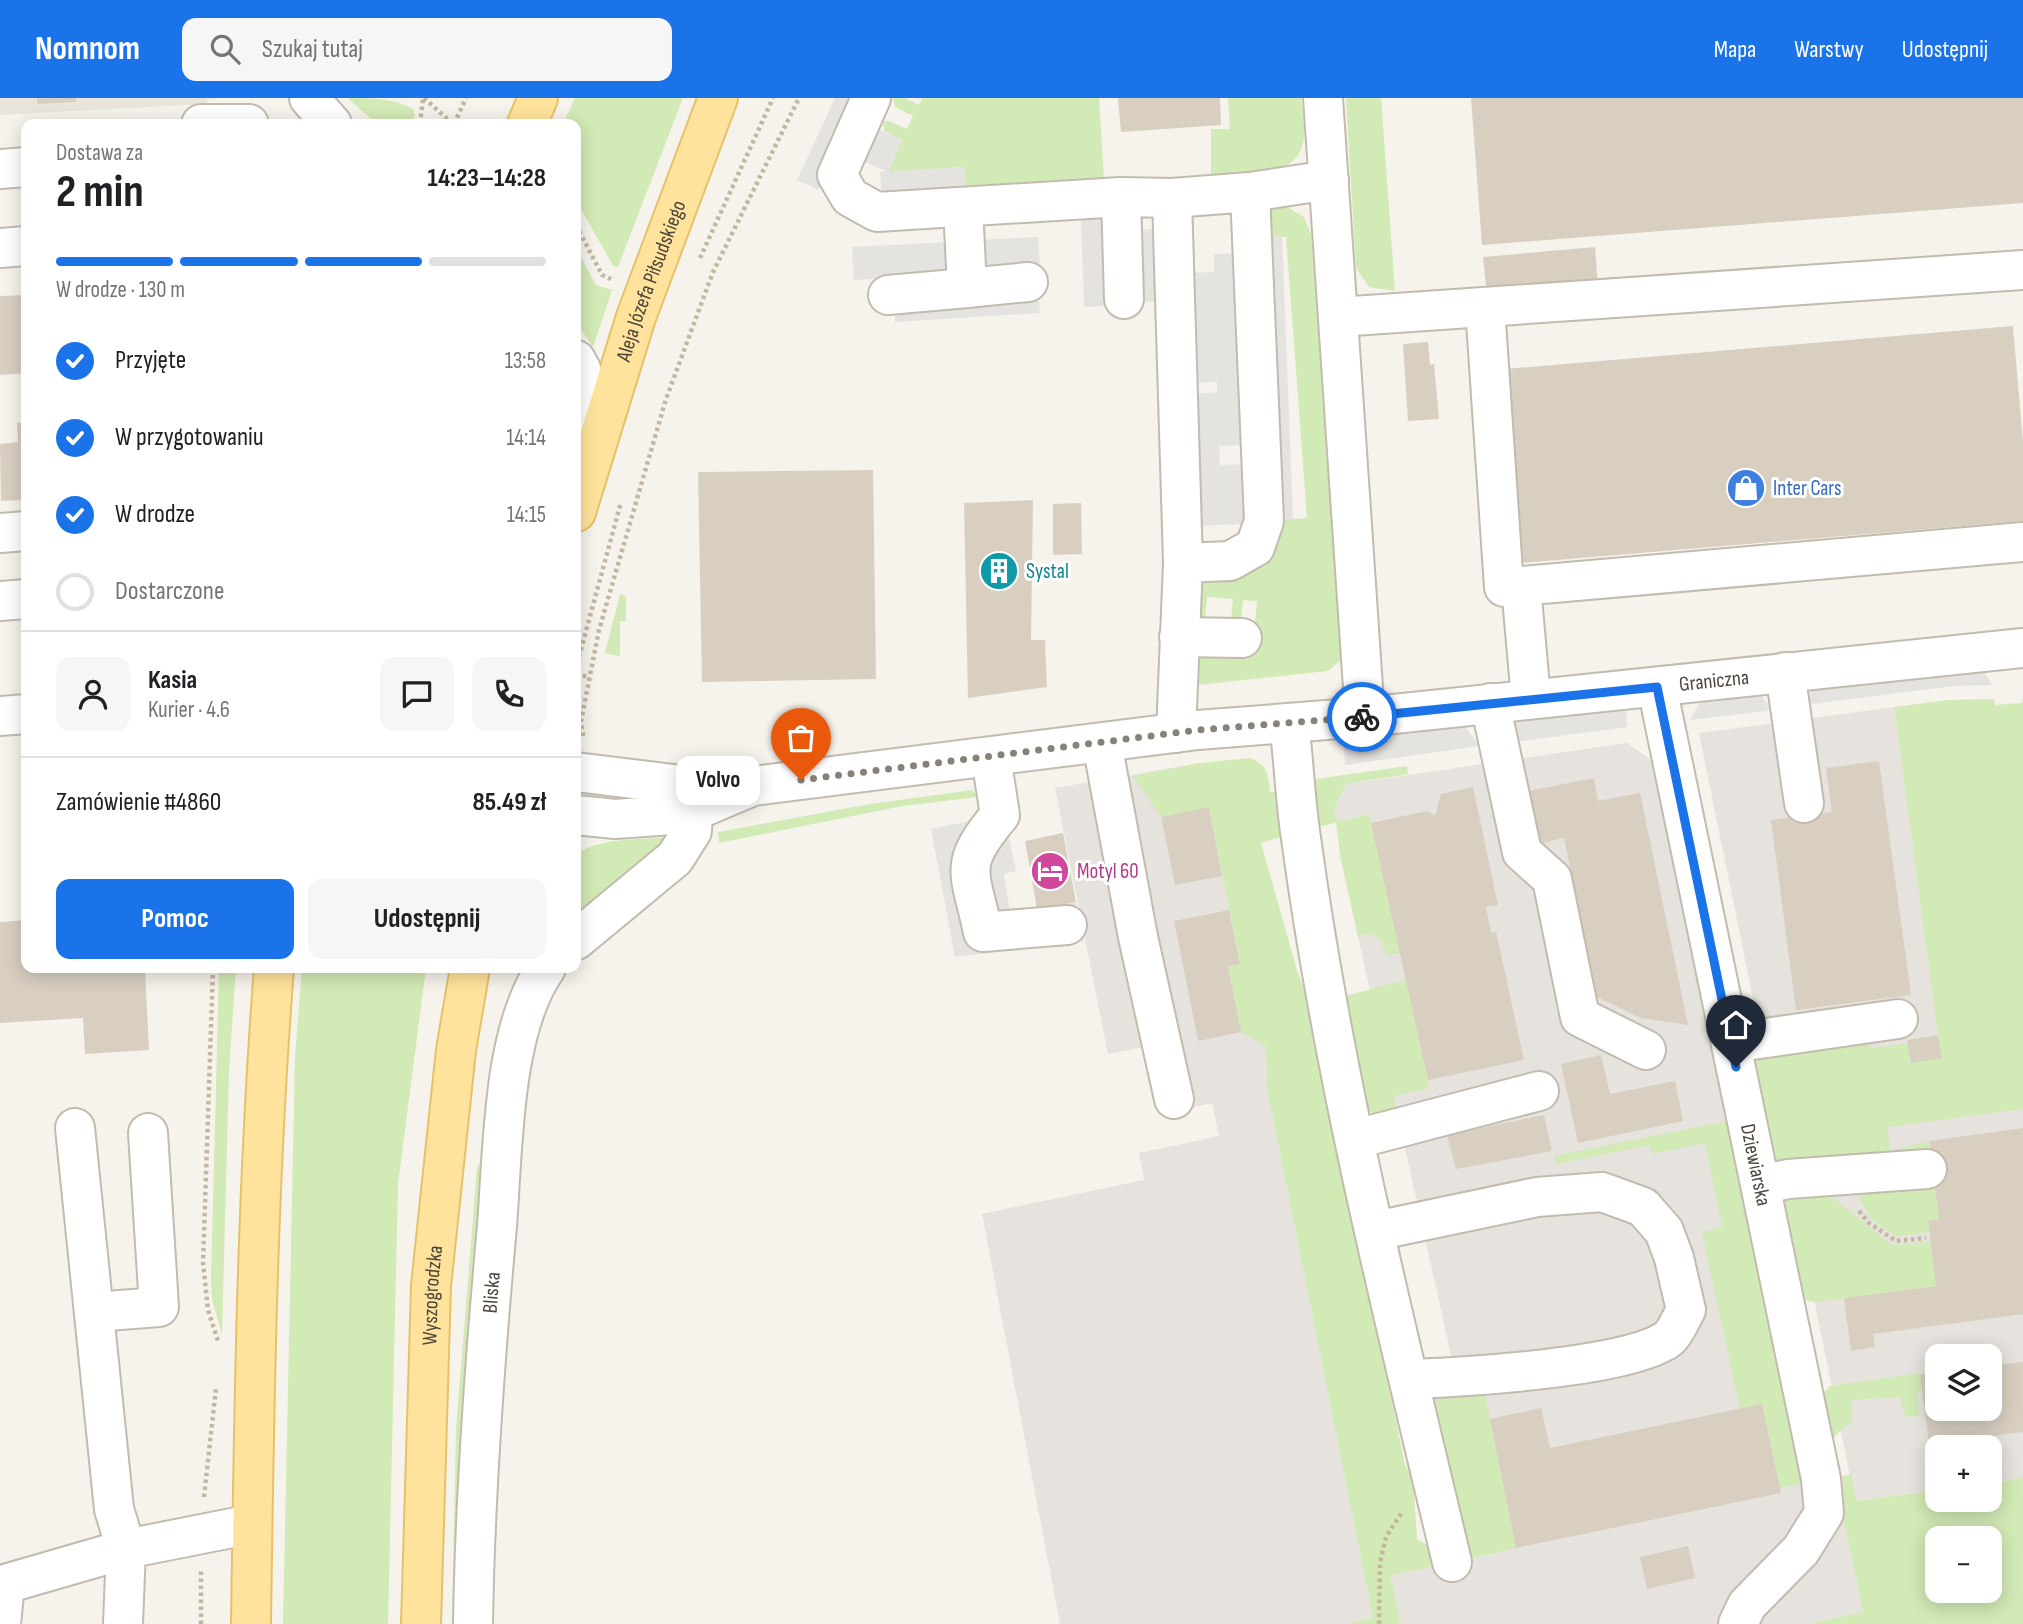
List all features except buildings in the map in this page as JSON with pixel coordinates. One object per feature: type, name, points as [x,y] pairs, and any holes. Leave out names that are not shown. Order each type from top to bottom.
[{"type":"main road","points":[[529,119],[538,98]]},
{"type":"main road","name":"Aleja Józefa Piłsudskiego","points":[[589,464],[636,317],[718,98]]},
{"type":"main road","points":[[581,494],[589,464]]},
{"type":"main road","points":[[251,1624],[254,1372],[265,1075],[274,973]]},
{"type":"main road","name":"Wyszogrodzka","points":[[421,1624],[431,1286],[456,1050],[469,973]]},
{"type":"street","points":[[871,98],[837,175],[850,197],[877,212],[1121,197],[1172,198],[1250,192],[1329,180]]},
{"type":"street","points":[[1323,98],[1365,717]]},
{"type":"street","points":[[0,169],[21,167]]},
{"type":"street","points":[[1183,563],[1230,561],[1255,547],[1264,522],[1250,192]]},
{"type":"street","points":[[1121,197],[1124,299]]},
{"type":"street","points":[[1172,198],[1183,563],[1176,733]]},
{"type":"street","points":[[963,207],[967,288]]},
{"type":"street","points":[[0,248],[21,246]]},
{"type":"street","points":[[1338,317],[2023,270]]},
{"type":"street","points":[[888,295],[1028,282]]},
{"type":"street","points":[[1485,307],[1504,587],[2023,542]]},
{"type":"street","points":[[581,371],[587,385],[590,405],[589,464]]},
{"type":"street","points":[[0,533],[21,531]]},
{"type":"street","points":[[1521,586],[1531,699]]},
{"type":"street","points":[[0,601],[21,599]]},
{"type":"street","points":[[1180,637],[1242,638]]},
{"type":"street","name":"Graniczna","points":[[694,798],[753,786],[1176,733],[1365,717],[2023,648]]},
{"type":"street","points":[[1784,672],[1804,803]]},
{"type":"street","name":"Dziewiarska","points":[[1657,687],[1821,1479],[1824,1513],[1801,1550],[1747,1605],[1738,1624]]},
{"type":"street","points":[[1490,703],[1522,852],[1552,879],[1580,1017],[1646,1050]]},
{"type":"street","points":[[0,716],[21,714]]},
{"type":"street","points":[[1289,723],[1300,836],[1314,926],[1375,1231],[1452,1562]]},
{"type":"street","points":[[1102,743],[1138,937],[1174,1099]]},
{"type":"street","points":[[581,756],[608,778],[694,798]]},
{"type":"street","points":[[991,757],[1000,814],[977,842],[968,863],[983,932],[1067,925]]},
{"type":"street","points":[[581,816],[615,820],[694,798]]},
{"type":"street","points":[[581,936],[674,858],[692,831],[694,798]]},
{"type":"street","name":"Bliska","points":[[472,1624],[474,1521],[510,1084],[528,996],[543,973]]},
{"type":"street","points":[[1731,1044],[1898,1019]]},
{"type":"street","points":[[1356,1139],[1539,1091]]},
{"type":"street","points":[[75,1128],[114,1508],[125,1549],[123,1624]]},
{"type":"street","points":[[94,1312],[159,1307],[148,1133]]},
{"type":"street","points":[[1761,1185],[1788,1179],[1927,1169]]},
{"type":"street","points":[[1375,1231],[1537,1197],[1602,1192],[1643,1208],[1664,1231],[1686,1310],[1670,1337],[1638,1353],[1559,1367],[1409,1379]]},
{"type":"street","points":[[233,1624],[254,1372]]},
{"type":"street","points":[[1,1624],[5,1584],[125,1549],[242,1526]]},
{"type":"path","points":[[423,98],[447,119]]},
{"type":"path","points":[[421,119],[423,98]]},
{"type":"path","points":[[456,119],[467,98]]},
{"type":"path","points":[[698,263],[729,200],[773,98]]},
{"type":"path","points":[[581,722],[589,677],[666,399],[713,272],[799,98]]},
{"type":"path","points":[[581,235],[602,275],[611,279]]},
{"type":"path","points":[[581,650],[624,492]]},
{"type":"path","points":[[581,675],[589,677]]},
{"type":"path","points":[[213,973],[203,1263],[208,1310],[219,1349]]},
{"type":"path","points":[[1829,1176],[1869,1223],[1885,1236],[1896,1241],[1926,1238]]},
{"type":"path","points":[[201,1624],[202,1533],[208,1438],[216,1384]]},
{"type":"path","points":[[1379,1624],[1380,1562],[1386,1537],[1409,1504],[1436,1495]]},
{"type":"shaded area","points":[[0,98],[210,98],[205,104],[0,115]]},
{"type":"shaded area","points":[[835,98],[860,98],[818,190],[797,180]]},
{"type":"shaded area","points":[[878,129],[902,140],[888,172],[964,167],[966,192],[882,198],[880,172],[886,171],[863,161]]},
{"type":"shaded area","points":[[1108,218],[1111,306],[1084,307],[1081,219]]},
{"type":"shaded area","points":[[1161,229],[1162,301],[1137,302],[1136,230]]},
{"type":"shaded area","points":[[1282,236],[1293,519],[1276,520],[1267,237]]},
{"type":"shaded area","points":[[1038,237],[1040,267],[979,271],[978,240]]},
{"type":"shaded area","points":[[949,242],[951,274],[854,280],[852,247]]},
{"type":"shaded area","points":[[1239,253],[1246,445],[1219,446],[1220,465],[1247,464],[1249,524],[1195,526],[1191,394],[1217,392],[1217,382],[1193,383],[1189,273],[1214,272],[1214,254]]},
{"type":"shaded area","points":[[1038,289],[1040,313],[895,322],[894,298]]},
{"type":"shaded area","points":[[1981,667],[1992,685],[1954,686],[1804,705],[1815,684]]},
{"type":"shaded area","points":[[1756,691],[1774,710],[1690,720],[1703,697]]},
{"type":"shaded area","points":[[1894,707],[1949,1117],[2023,1109],[2023,1478],[2002,1481],[2002,1435],[1925,1435],[1925,1492],[1855,1501],[1699,733]]},
{"type":"shaded area","points":[[1626,708],[1627,727],[1507,743],[1518,718]]},
{"type":"shaded area","points":[[1463,723],[1479,746],[1345,765],[1343,736]]},
{"type":"shaded area","points":[[1627,743],[1653,761],[1801,1483],[1843,1476],[1842,1512],[1863,1612],[1807,1624],[1400,1624],[1391,1574],[1495,1553],[1341,860],[1335,807],[1346,784]]},
{"type":"shaded area","points":[[1200,763],[1240,963],[1266,1046],[1267,1088],[1373,1618],[1344,1624],[1060,1624],[982,1214],[1144,1180],[1139,1153],[1219,1136],[1212,1103],[1173,1112],[1145,1047],[1108,1054],[1055,788]]},
{"type":"shaded area","points":[[1004,814],[1016,871],[1004,874],[1010,912],[1076,902],[1084,941],[955,957],[931,829]]},
{"type":"green space","points":[[347,98],[398,103],[413,109],[415,115],[413,119],[371,119]]},
{"type":"green space","points":[[575,98],[683,98],[618,267],[613,266],[581,209],[581,119],[565,119]]},
{"type":"green space","points":[[893,98],[905,98],[919,105],[922,98],[1099,98],[1104,179],[966,192],[964,167],[888,172],[902,140],[884,131],[883,121],[907,129],[913,116],[895,107]]},
{"type":"green space","points":[[1228,98],[1301,98],[1304,132],[1298,155],[1278,170],[1265,174],[1211,181],[1211,129],[1230,129]]},
{"type":"green space","points":[[1346,98],[1381,98],[1395,291],[1369,287],[1356,268]]},
{"type":"green space","points":[[1282,204],[1304,217],[1311,234],[1342,659],[1328,671],[1188,686],[1198,656],[1252,653],[1257,601],[1243,600],[1241,621],[1231,620],[1233,599],[1207,597],[1205,623],[1196,617],[1197,595],[1206,579],[1276,520],[1307,518],[1286,237],[1267,237],[1267,218],[1271,206]]},
{"type":"green space","points":[[581,257],[596,285],[612,290],[593,347],[581,329]]},
{"type":"green space","points":[[620,594],[626,597],[626,621],[620,621],[620,656],[605,653]]},
{"type":"green space","points":[[2023,697],[2023,1109],[1887,1127],[1890,1151],[1929,1141],[1931,1162],[1778,1169],[1773,1159],[1754,1057],[1869,1039],[1871,1048],[1908,1043],[1911,1063],[1941,1058],[1894,707],[1948,700],[1994,699],[1995,705],[2022,703]]},
{"type":"green space","points":[[1250,758],[1266,771],[1270,792],[1281,791],[1287,835],[1261,843],[1297,970],[1311,1006],[1405,1465],[1413,1478],[1417,1539],[1437,1551],[1440,1565],[1391,1575],[1400,1624],[1344,1624],[1373,1618],[1267,1088],[1266,1046],[1241,1032],[1228,966],[1240,963],[1209,808],[1161,817],[1133,776],[1200,763]]},
{"type":"green space","points":[[1407,766],[1408,774],[1346,784],[1335,807],[1337,822],[1369,814],[1400,953],[1388,955],[1379,939],[1371,933],[1358,936],[1341,860],[1336,823],[1317,827],[1312,789],[1316,779]]},
{"type":"green space","points":[[972,790],[978,797],[903,806],[719,843],[718,832],[870,804]]},
{"type":"green space","points":[[669,837],[670,842],[581,915],[581,852],[609,842]]},
{"type":"green space","points":[[219,973],[236,973],[229,1070],[222,1335],[212,1299]]},
{"type":"green space","points":[[302,973],[425,973],[398,1184],[388,1624],[283,1624],[295,1057]]},
{"type":"green space","points":[[1406,980],[1429,1088],[1394,1096],[1397,1113],[1376,1116],[1368,1110],[1345,996]]},
{"type":"green space","points":[[1727,1121],[1801,1484],[1780,1488],[1762,1404],[1740,1409],[1702,1232],[1722,1227],[1705,1143],[1653,1154],[1650,1145],[1556,1164],[1554,1156]]},
{"type":"green space","points":[[481,1161],[490,1161],[459,1624],[452,1624],[456,1428],[477,1168]]},
{"type":"green space","points":[[1933,1175],[1939,1219],[1928,1221],[1929,1232],[1897,1237],[1873,1221],[1848,1180]]},
{"type":"green space","points":[[1813,1182],[1894,1245],[1931,1241],[1936,1286],[1814,1302],[1804,1300],[1780,1198]]},
{"type":"green space","points":[[1920,1373],[1922,1390],[1916,1391],[1919,1415],[1905,1417],[1900,1397],[1852,1400],[1851,1421],[1832,1439],[1821,1396],[1830,1386]]},
{"type":"green space","points":[[1484,1389],[1516,1548],[1463,1560],[1424,1392]]},
{"type":"green space","points":[[1851,1474],[1856,1501],[1925,1492],[1925,1512],[2002,1512],[2002,1481],[2023,1478],[2023,1624],[1807,1624],[1863,1612],[1842,1512],[1843,1476]]},
{"type":"way so far","points":[[801,780],[1198,730],[1362,717]]},
{"type":"place","name":"Inter Cars","points":[[1746,488]]},
{"type":"place","name":"Systal","points":[[999,571]]},
{"type":"place","name":"Volvo","points":[[801,780]]},
{"type":"place","name":"Motyl 60","points":[[1050,871]]},
{"type":"route","points":[[1362,717],[1657,687],[1736,1067]]}]
